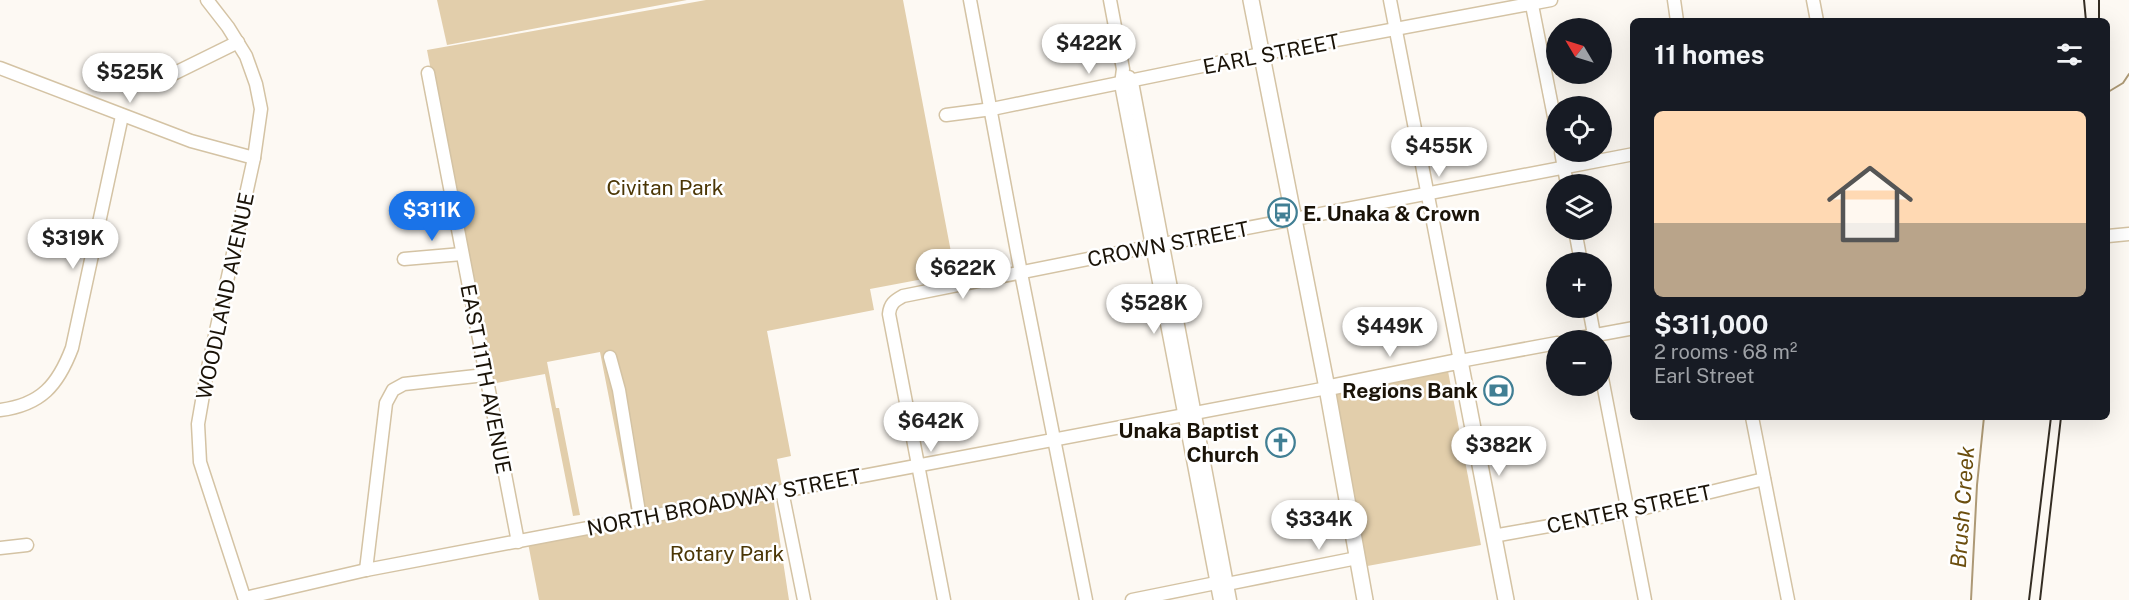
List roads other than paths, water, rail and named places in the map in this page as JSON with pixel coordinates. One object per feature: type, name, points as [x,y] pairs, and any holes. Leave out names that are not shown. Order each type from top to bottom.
[{"type":"main road","points":[[1251,0],[1327,387],[1365,600]]},
{"type":"main road","points":[[1460,361],[1506,600]]},
{"type":"main road","name":"NORTH BROADWAY STREET","points":[[1327,387],[1460,361]]},
{"type":"street","name":"WOODLAND AVENUE","points":[[207,0],[238,42],[251,68],[261,109],[254,158],[207,372],[198,424],[200,462],[245,599]]},
{"type":"street","points":[[970,0],[1086,600]]},
{"type":"street","points":[[1110,0],[1221,583],[1220,600]]},
{"type":"street","points":[[1390,0],[1460,361]]},
{"type":"street","name":"EARL STREET","points":[[946,115],[992,109],[1261,54],[1551,0]]},
{"type":"street","points":[[1674,0],[1677,18]]},
{"type":"street","points":[[1813,0],[1816,18]]},
{"type":"street","points":[[1532,2],[1550,96]]},
{"type":"street","points":[[171,75],[238,42]]},
{"type":"street","points":[[0,69],[122,117],[191,141],[254,158]]},
{"type":"street","name":"EAST 11TH AVENUE","points":[[428,74],[518,542]]},
{"type":"street","points":[[0,410],[24,405],[49,390],[67,362],[72,348],[122,117]]},
{"type":"street","name":"CROWN STREET","points":[[917,465],[890,308],[896,300],[903,296],[1630,155]]},
{"type":"street","points":[[1563,162],[1565,174]]},
{"type":"street","points":[[2110,236],[2129,234]]},
{"type":"street","points":[[404,259],[462,254]]},
{"type":"street","points":[[1612,334],[1630,329]]},
{"type":"street","name":"NORTH BROADWAY STREET","points":[[1460,361],[1546,345]]},
{"type":"street","points":[[610,357],[619,390],[640,518]]},
{"type":"street","points":[[366,570],[386,403],[393,390],[404,384],[485,375]]},
{"type":"street","name":"NORTH BROADWAY STREET","points":[[245,599],[366,570],[1327,387]]},
{"type":"street","points":[[1605,396],[1645,600]]},
{"type":"street","points":[[1753,420],[1788,600]]},
{"type":"street","points":[[917,465],[944,600]]},
{"type":"street","name":"CENTER STREET","points":[[1493,536],[1628,512],[1764,479]]},
{"type":"street","points":[[782,491],[804,600]]},
{"type":"street","points":[[0,548],[27,545]]},
{"type":"street","points":[[1132,600],[1357,558]]},
{"type":"street","points":[[1221,583],[1230,600]]},
{"type":"waterway","name":"Brush Creek","points":[[2110,91],[2123,83],[2129,74]]},
{"type":"waterway","name":"Brush Creek","points":[[1971,600],[1977,485],[1984,420]]},
{"type":"railway","points":[[2084,0],[2086,18]]},
{"type":"railway","points":[[2099,0],[2099,18]]},
{"type":"railway","points":[[2029,600],[2051,420]]},
{"type":"railway","points":[[2040,600],[2061,420]]},
{"type":"place","name":"E. Unaka & Crown","points":[[1282,213]]},
{"type":"place","name":"Regions Bank","points":[[1499,390]]},
{"type":"place","name":"Unaka Baptist Church","points":[[1280,442]]},
{"type":"park label","name":"Civitan Park","points":[[665,187]]},
{"type":"park label","name":"Rotary Park","points":[[727,553]]}]
